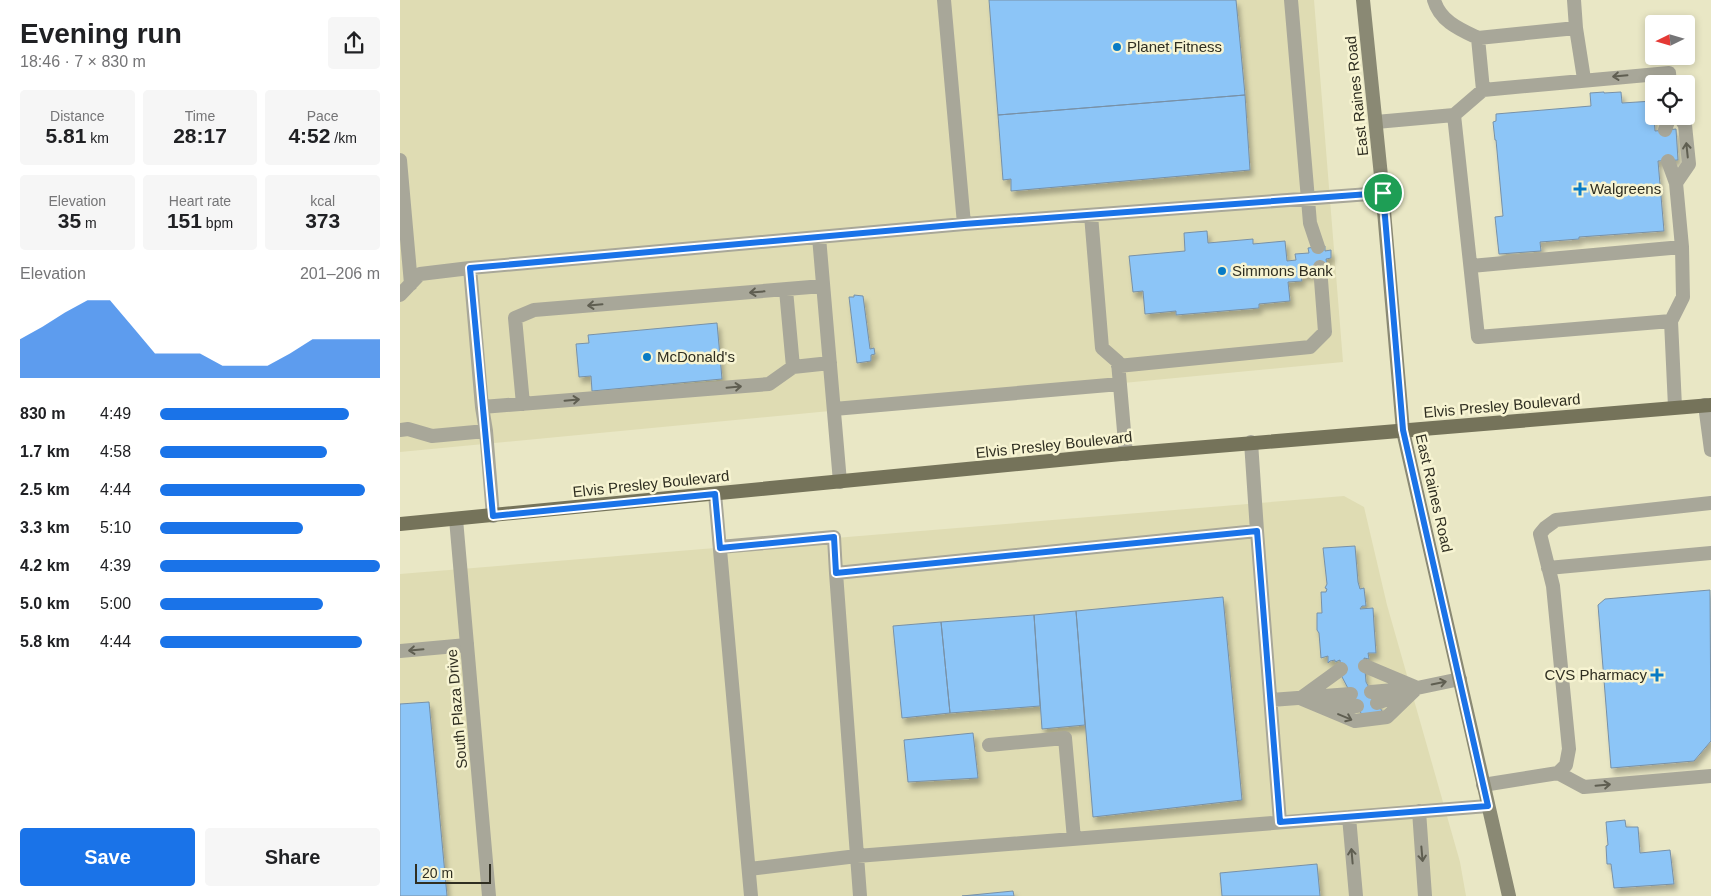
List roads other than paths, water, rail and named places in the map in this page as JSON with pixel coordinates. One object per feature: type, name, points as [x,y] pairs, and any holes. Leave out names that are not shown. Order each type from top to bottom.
[{"type":"main road","name":"East Raines Road","points":[[1363,0],[1383,193],[1403,430],[1509,896]]},
{"type":"main road","name":"Elvis Presley Boulevard","points":[[400,524],[1251,442],[1708,405]]},
{"type":"street","points":[[944,0],[964,224]]},
{"type":"street","points":[[1291,0],[1310,223],[1318,247]]},
{"type":"street","points":[[1434,0],[1437,10],[1447,21],[1478,38],[1576,28]]},
{"type":"street","points":[[1574,0],[1576,28],[1584,79]]},
{"type":"street","points":[[1478,38],[1483,90]]},
{"type":"street","points":[[1376,122],[1454,114],[1483,90],[1584,79],[1669,73],[1669,75]]},
{"type":"street","points":[[1454,114],[1472,266],[1478,337],[1671,322]]},
{"type":"street","points":[[1665,130],[1667,125]]},
{"type":"street","points":[[1676,183],[1689,164],[1685,125]]},
{"type":"street","points":[[400,160],[411,284]]},
{"type":"street","points":[[1668,161],[1676,183],[1682,247],[1683,297],[1671,322],[1675,407]]},
{"type":"street","points":[[400,296],[420,274],[470,268],[964,224],[1383,193]]},
{"type":"street","points":[[1091,215],[1102,348],[1118,362],[1126,454]]},
{"type":"street","points":[[819,237],[840,482]]},
{"type":"street","points":[[1472,266],[1682,247]]},
{"type":"street","points":[[1118,366],[1310,347],[1325,332],[1320,267]]},
{"type":"street","points":[[470,268],[493,516]]},
{"type":"street","points":[[524,404],[516,318],[534,310],[823,286]]},
{"type":"street","points":[[786,290],[793,367]]},
{"type":"street","points":[[482,407],[769,384],[793,367],[830,363]]},
{"type":"street","points":[[834,409],[1120,384]]},
{"type":"street","points":[[1708,405],[1711,450]]},
{"type":"street","points":[[400,430],[408,429],[432,436],[486,431]]},
{"type":"street","points":[[1251,442],[1280,822]]},
{"type":"street","points":[[715,494],[752,896]]},
{"type":"street","points":[[1483,785],[1558,773],[1566,765],[1569,749],[1553,586],[1540,534],[1556,520],[1711,502]]},
{"type":"street","name":"South Plaza Drive","points":[[456,519],[489,896]]},
{"type":"street","points":[[836,573],[1257,531]]},
{"type":"street","points":[[720,548],[834,537],[860,896]]},
{"type":"street","points":[[1548,568],[1711,553]]},
{"type":"street","points":[[400,651],[467,645]]},
{"type":"street","points":[[1365,671],[1417,688]]},
{"type":"street","points":[[1300,698],[1342,674]]},
{"type":"street","points":[[1374,698],[1460,679]]},
{"type":"street","points":[[1300,698],[1355,721],[1387,718],[1417,688]]},
{"type":"street","points":[[1271,700],[1300,698],[1354,700]]},
{"type":"street","points":[[989,745],[1064,738],[1074,839]]},
{"type":"street","points":[[1558,773],[1584,787],[1711,776]]},
{"type":"street","points":[[749,869],[857,856],[1488,806]]},
{"type":"street","points":[[1418,811],[1425,896]]},
{"type":"street","points":[[1349,817],[1356,896]]},
{"type":"place","name":"Planet Fitness","points":[[1117,47]]},
{"type":"place","name":"Walgreens","points":[[1580,189]]},
{"type":"place","name":"Simmons Bank","points":[[1222,271]]},
{"type":"place","name":"McDonald's","points":[[647,357]]},
{"type":"place","name":"CVS Pharmacy","points":[[1657,675]]}]
